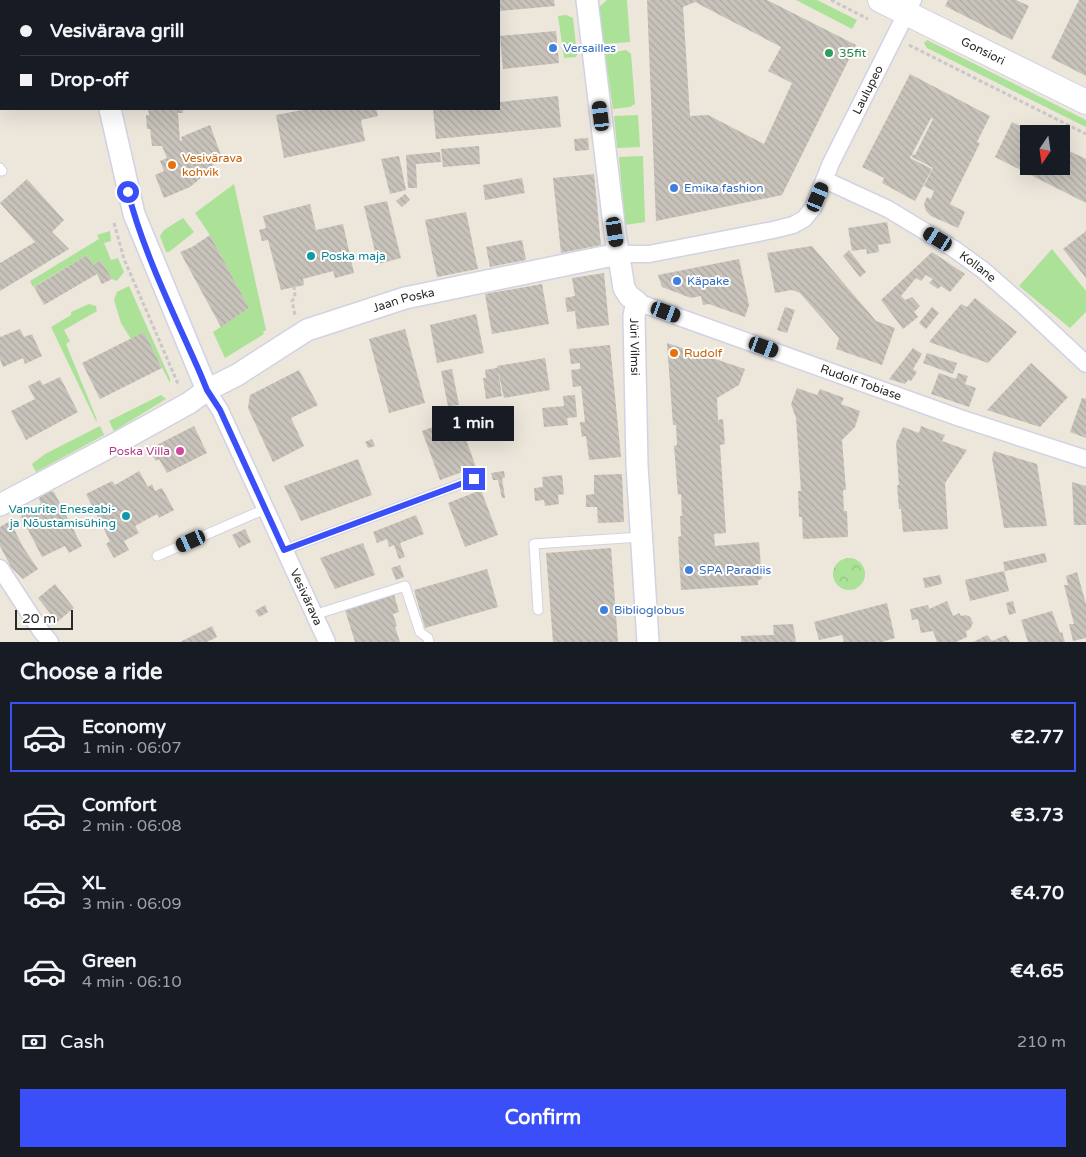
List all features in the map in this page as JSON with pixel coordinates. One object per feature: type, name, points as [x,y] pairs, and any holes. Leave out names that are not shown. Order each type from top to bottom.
[{"type":"main road","name":"Gonsiori","points":[[876,11],[910,7],[1086,102]]},
{"type":"street","name":"Jüri Vilmsi","points":[[587,0],[618,254],[624,288],[629,296],[637,302],[634,316],[637,465],[648,642]]},
{"type":"street","name":"Laulupeo","points":[[824,180],[910,7]]},
{"type":"street","name":"Vesivärava","points":[[110,110],[134,214],[207,390],[220,410],[327,642]]},
{"type":"street","name":"Jaan Poska","points":[[0,505],[189,403],[207,390],[237,375],[307,330],[405,298],[618,254],[649,254],[793,225],[804,219],[813,208],[824,180]]},
{"type":"street","name":"Kollane","points":[[824,180],[888,209],[954,249],[983,270],[1086,364]]},
{"type":"street","name":"Rudolf Tobiase","points":[[637,302],[960,418],[1086,459]]},
{"type":"street","points":[[0,568],[50,642]]},
{"type":"lane","points":[[284,550],[474,479]]},
{"type":"lane","points":[[158,556],[265,509]]},
{"type":"lane","points":[[538,610],[534,544],[642,537]]},
{"type":"lane","points":[[314,615],[405,586],[420,632],[428,638],[429,642]]},
{"type":"path","points":[[831,0],[876,11]]},
{"type":"path","points":[[907,44],[1086,134]]},
{"type":"path","points":[[116,230],[124,259],[178,385]]},
{"type":"path","points":[[294,286],[295,297],[292,301],[298,320]]},
{"type":"green space","points":[[607,0],[627,0],[630,42],[603,44],[599,7]]},
{"type":"green space","points":[[796,0],[817,0],[857,20],[852,29]]},
{"type":"green space","points":[[566,15],[573,18],[576,57],[564,58],[558,16]]},
{"type":"green space","points":[[927,40],[1086,120],[1086,127],[927,48],[924,43]]},
{"type":"green space","points":[[626,50],[631,54],[635,104],[630,107],[613,109],[605,54]]},
{"type":"green space","points":[[638,115],[640,147],[617,148],[614,116]]},
{"type":"green space","points":[[643,156],[645,222],[625,225],[619,157]]},
{"type":"green space","points":[[234,184],[266,330],[263,332],[264,334],[225,358],[213,332],[249,308],[210,235],[195,213]]},
{"type":"green space","points":[[183,218],[194,232],[169,252],[166,252],[160,236],[164,230]]},
{"type":"green space","points":[[110,231],[111,241],[104,243],[111,260],[118,258],[124,272],[117,281],[112,279],[101,260],[93,265],[87,255],[33,287],[30,281],[99,239],[97,235]]},
{"type":"green space","points":[[1052,249],[1086,291],[1086,312],[1070,328],[1019,286]]},
{"type":"green space","points":[[129,286],[170,379],[170,383],[144,332],[131,339],[121,323],[114,300],[117,292]]},
{"type":"green space","points":[[89,304],[96,306],[97,311],[64,330],[70,341],[66,344],[96,421],[51,327],[71,315],[71,312]]},
{"type":"green space","points":[[161,395],[166,399],[114,431],[109,421]]},
{"type":"green space","points":[[100,426],[104,435],[36,472],[32,464],[45,454]]},
{"type":"green space","points":[[849,558],[860,563],[865,574],[860,585],[849,590],[838,585],[833,574],[838,563]]},
{"type":"building","points":[[500,0],[554,0],[555,6],[500,11]]},
{"type":"building","points":[[647,0],[767,0],[856,45],[782,195],[656,221]],"holes":[[[695,2],[781,47],[768,71],[792,83],[764,144],[708,115],[690,116],[683,7]]]},
{"type":"building","points":[[948,0],[1016,0],[1029,6],[1012,40],[945,6]]},
{"type":"building","points":[[1079,0],[1086,0],[1086,76],[1051,58]]},
{"type":"building","points":[[556,31],[559,63],[503,69],[500,36]]},
{"type":"building","points":[[910,74],[990,116],[977,142],[980,143],[950,204],[965,212],[958,228],[931,216],[926,211],[924,204],[927,197],[931,199],[934,191],[924,186],[933,168],[912,157],[913,154],[915,155],[933,119],[938,121],[931,118],[910,158],[932,169],[915,201],[882,183],[884,178],[862,167]]},
{"type":"building","points":[[558,96],[561,127],[436,139],[433,110],[500,110],[500,102]]},
{"type":"building","points":[[148,110],[183,110],[183,113],[178,113],[180,141],[182,140],[181,137],[210,125],[222,158],[201,175],[202,177],[190,187],[164,198],[155,175],[164,171],[160,161],[167,158],[162,146],[152,146],[150,129],[147,129],[146,115],[149,115]]},
{"type":"building","points":[[302,110],[376,110],[378,116],[361,120],[365,141],[284,158],[276,115]]},
{"type":"building","points":[[1012,122],[1020,126],[1020,170],[995,157]]},
{"type":"building","points":[[588,138],[589,150],[575,151],[574,139]]},
{"type":"building","points":[[479,146],[480,164],[443,167],[441,149]]},
{"type":"building","points":[[1070,151],[1086,159],[1086,203],[1031,175],[1070,175]]},
{"type":"building","points":[[440,152],[441,162],[416,164],[417,188],[408,188],[406,155]]},
{"type":"building","points":[[399,156],[406,190],[390,194],[381,159]]},
{"type":"building","points":[[594,174],[601,245],[561,253],[553,178]]},
{"type":"building","points":[[522,178],[525,193],[485,200],[483,185]]},
{"type":"building","points":[[27,179],[64,220],[52,232],[69,249],[0,291],[0,263],[35,242],[0,203]]},
{"type":"building","points":[[405,194],[410,200],[402,207],[396,201]]},
{"type":"building","points":[[387,201],[401,258],[378,264],[364,206]]},
{"type":"building","name":"Poska maja","points":[[310,204],[316,230],[343,224],[354,273],[335,278],[333,271],[303,279],[304,285],[281,290],[268,240],[262,241],[259,230],[266,228],[263,216]]},
{"type":"building","points":[[466,212],[478,269],[437,277],[425,220]]},
{"type":"building","points":[[887,222],[891,243],[878,245],[879,252],[867,254],[866,249],[852,251],[848,228]]},
{"type":"building","points":[[1086,231],[1086,278],[1063,249]]},
{"type":"building","points":[[210,235],[249,308],[221,327],[180,252],[192,247]]},
{"type":"building","points":[[522,240],[526,260],[490,267],[486,247]]},
{"type":"building","points":[[812,246],[876,321],[895,328],[882,365],[836,349],[839,338],[800,293],[792,290],[775,293],[767,253]]},
{"type":"building","points":[[849,250],[866,272],[860,277],[843,256]]},
{"type":"building","points":[[932,252],[965,274],[950,292],[941,286],[938,289],[929,283],[933,279],[926,275],[921,281],[916,278],[901,296],[905,300],[912,297],[920,306],[914,312],[918,317],[903,329],[881,300]]},
{"type":"building","points":[[87,255],[93,265],[101,260],[112,279],[102,284],[97,274],[44,305],[34,287]]},
{"type":"building","points":[[739,259],[749,305],[745,317],[709,304],[703,305],[701,296],[691,298],[662,287],[658,275]]},
{"type":"building","points":[[604,273],[609,325],[577,329],[575,311],[567,312],[565,298],[575,296],[572,278]]},
{"type":"building","points":[[542,284],[549,324],[492,334],[485,294]]},
{"type":"building","points":[[975,298],[1017,332],[988,363],[929,342],[961,304],[967,307]]},
{"type":"building","points":[[785,307],[795,310],[787,333],[777,330]]},
{"type":"building","points":[[932,307],[939,313],[926,329],[919,323]]},
{"type":"building","points":[[476,314],[484,353],[437,363],[430,325]]},
{"type":"building","points":[[20,329],[24,337],[32,334],[42,356],[25,364],[23,358],[3,367],[0,359],[0,337]]},
{"type":"building","points":[[405,329],[425,403],[389,413],[369,339]]},
{"type":"building","points":[[144,332],[162,368],[100,399],[82,363]]},
{"type":"building","points":[[667,343],[745,369],[739,385],[717,398],[718,420],[723,419],[725,444],[720,445],[726,533],[714,534],[715,546],[759,542],[762,579],[758,580],[758,585],[681,590],[678,537],[681,536],[681,494],[678,495],[674,446],[677,445],[676,425],[673,425]]},
{"type":"building","points":[[610,345],[621,457],[589,460],[586,436],[582,437],[580,422],[585,422],[581,386],[573,387],[571,370],[580,369],[580,363],[571,364],[569,349]]},
{"type":"building","points":[[913,348],[922,354],[913,369],[917,372],[911,381],[908,380],[905,384],[889,379]]},
{"type":"building","points":[[927,353],[957,363],[953,374],[923,363]]},
{"type":"building","points":[[545,358],[550,390],[504,398],[498,371],[502,396],[486,399],[483,378],[486,378],[485,370],[497,368],[497,366]]},
{"type":"building","points":[[1031,363],[1068,397],[1040,427],[987,410]]},
{"type":"building","points":[[452,369],[459,405],[448,406],[441,371]]},
{"type":"building","points":[[299,370],[318,405],[291,418],[304,446],[273,462],[248,408],[250,395]]},
{"type":"building","points":[[939,373],[956,379],[958,373],[968,376],[965,384],[976,388],[969,407],[931,394]]},
{"type":"building","points":[[60,377],[78,412],[26,440],[11,411],[35,399],[28,386],[40,380],[43,385]]},
{"type":"building","points":[[797,388],[817,395],[820,389],[844,398],[841,404],[860,411],[855,427],[842,440],[846,490],[843,490],[844,511],[847,511],[848,537],[803,539],[802,517],[799,517],[798,491],[801,491],[796,418],[791,404]]},
{"type":"building","points":[[575,395],[577,417],[567,418],[568,425],[544,427],[542,408],[564,406],[563,396]]},
{"type":"building","points":[[1082,398],[1086,399],[1086,438],[1070,432]]},
{"type":"building","points":[[458,418],[476,467],[440,480],[422,431]]},
{"type":"building","points":[[194,426],[207,453],[167,473],[159,459],[156,461],[151,453],[155,451],[153,447]]},
{"type":"building","points":[[921,426],[945,435],[942,441],[967,450],[945,483],[948,529],[903,532],[897,485],[899,485],[896,443],[903,427],[919,433]]},
{"type":"building","points":[[372,439],[375,446],[368,448],[365,442]]},
{"type":"building","points":[[994,451],[1037,464],[1047,526],[1004,528],[992,458]]},
{"type":"building","points":[[358,459],[372,495],[301,521],[284,486]]},
{"type":"building","name":"Vanurite Eneseabi- ja Nõustamisühing","points":[[139,471],[148,487],[152,484],[155,491],[162,488],[174,510],[159,518],[157,514],[135,526],[139,533],[124,541],[129,550],[114,558],[106,544],[110,541],[86,494],[112,481],[115,485]]},
{"type":"building","points":[[504,471],[505,478],[502,478],[505,498],[502,498],[498,480],[493,480],[491,473]]},
{"type":"building","points":[[622,474],[624,522],[598,523],[597,507],[586,507],[586,495],[594,494],[594,475]]},
{"type":"building","points":[[562,475],[564,494],[558,495],[559,504],[545,506],[544,500],[535,501],[534,488],[543,487],[542,477]]},
{"type":"building","points":[[1072,482],[1086,486],[1086,525],[1074,525]]},
{"type":"building","points":[[481,490],[498,535],[465,547],[448,503]]},
{"type":"building","points":[[49,491],[54,492],[82,546],[69,553],[65,546],[42,557],[21,516],[41,504],[40,496]]},
{"type":"building","points":[[416,515],[424,534],[400,543],[405,557],[399,559],[394,545],[389,547],[387,539],[377,543],[373,532]]},
{"type":"building","points":[[10,521],[23,547],[38,569],[23,579],[11,567],[0,546],[0,527]]},
{"type":"building","points":[[245,529],[251,542],[239,548],[232,535]]},
{"type":"building","points":[[363,543],[375,575],[335,589],[320,558]]},
{"type":"building","points":[[611,548],[618,642],[553,642],[546,553]]},
{"type":"building","points":[[1045,553],[1047,562],[1005,571],[1003,562]]},
{"type":"building","points":[[400,565],[404,577],[396,580],[391,568]]},
{"type":"building","points":[[487,569],[498,607],[425,628],[414,590]]},
{"type":"building","points":[[1004,571],[1009,591],[970,601],[965,580]]},
{"type":"building","points":[[1077,572],[1086,604],[1086,638],[1073,641],[1069,624],[1074,624],[1064,585],[1068,585],[1066,576]]},
{"type":"building","points":[[940,575],[942,584],[925,588],[923,578]]},
{"type":"building","points":[[55,584],[74,608],[57,622],[38,598]]},
{"type":"building","points":[[394,594],[399,612],[393,614],[400,642],[355,642],[345,610]]},
{"type":"building","points":[[947,601],[953,616],[959,613],[961,616],[966,615],[970,617],[973,623],[970,629],[966,631],[967,637],[956,642],[937,642],[933,631],[921,633],[918,619],[912,620],[910,609],[928,605],[929,609]]},
{"type":"building","points":[[1013,601],[1016,613],[1009,615],[1006,603]]},
{"type":"building","points":[[887,603],[895,638],[882,642],[844,642],[842,635],[819,640],[814,622]]},
{"type":"building","points":[[265,605],[268,612],[259,617],[255,611]]},
{"type":"building","points":[[1052,611],[1065,642],[1028,642],[1021,620]]},
{"type":"building","points":[[793,624],[796,642],[741,642],[741,636],[774,635],[773,625]]},
{"type":"building","points":[[212,626],[217,637],[207,642],[180,642]]},
{"type":"building","points":[[987,635],[992,641],[1006,635],[1010,642],[973,642]]},
{"type":"place","name":"Versailles","points":[[553,48]]},
{"type":"place","name":"35fit","points":[[829,53]]},
{"type":"place","name":"Vesivärava kohvik","points":[[172,165]]},
{"type":"place","name":"Emika fashion","points":[[674,188]]},
{"type":"place","name":"Poska maja","points":[[311,256]]},
{"type":"place","name":"Käpake","points":[[677,281]]},
{"type":"place","name":"Rudolf","points":[[674,353]]},
{"type":"place","name":"Poska Villa","points":[[180,451]]},
{"type":"place","name":"Vanurite Eneseabi- ja Nõustamisühing","points":[[126,516]]},
{"type":"place","name":"SPA Paradiis","points":[[689,570]]},
{"type":"place","name":"Biblioglobus","points":[[604,610]]},
{"type":"route","points":[[128,192],[146,245],[207,390],[220,410],[284,550],[474,479]]}]
